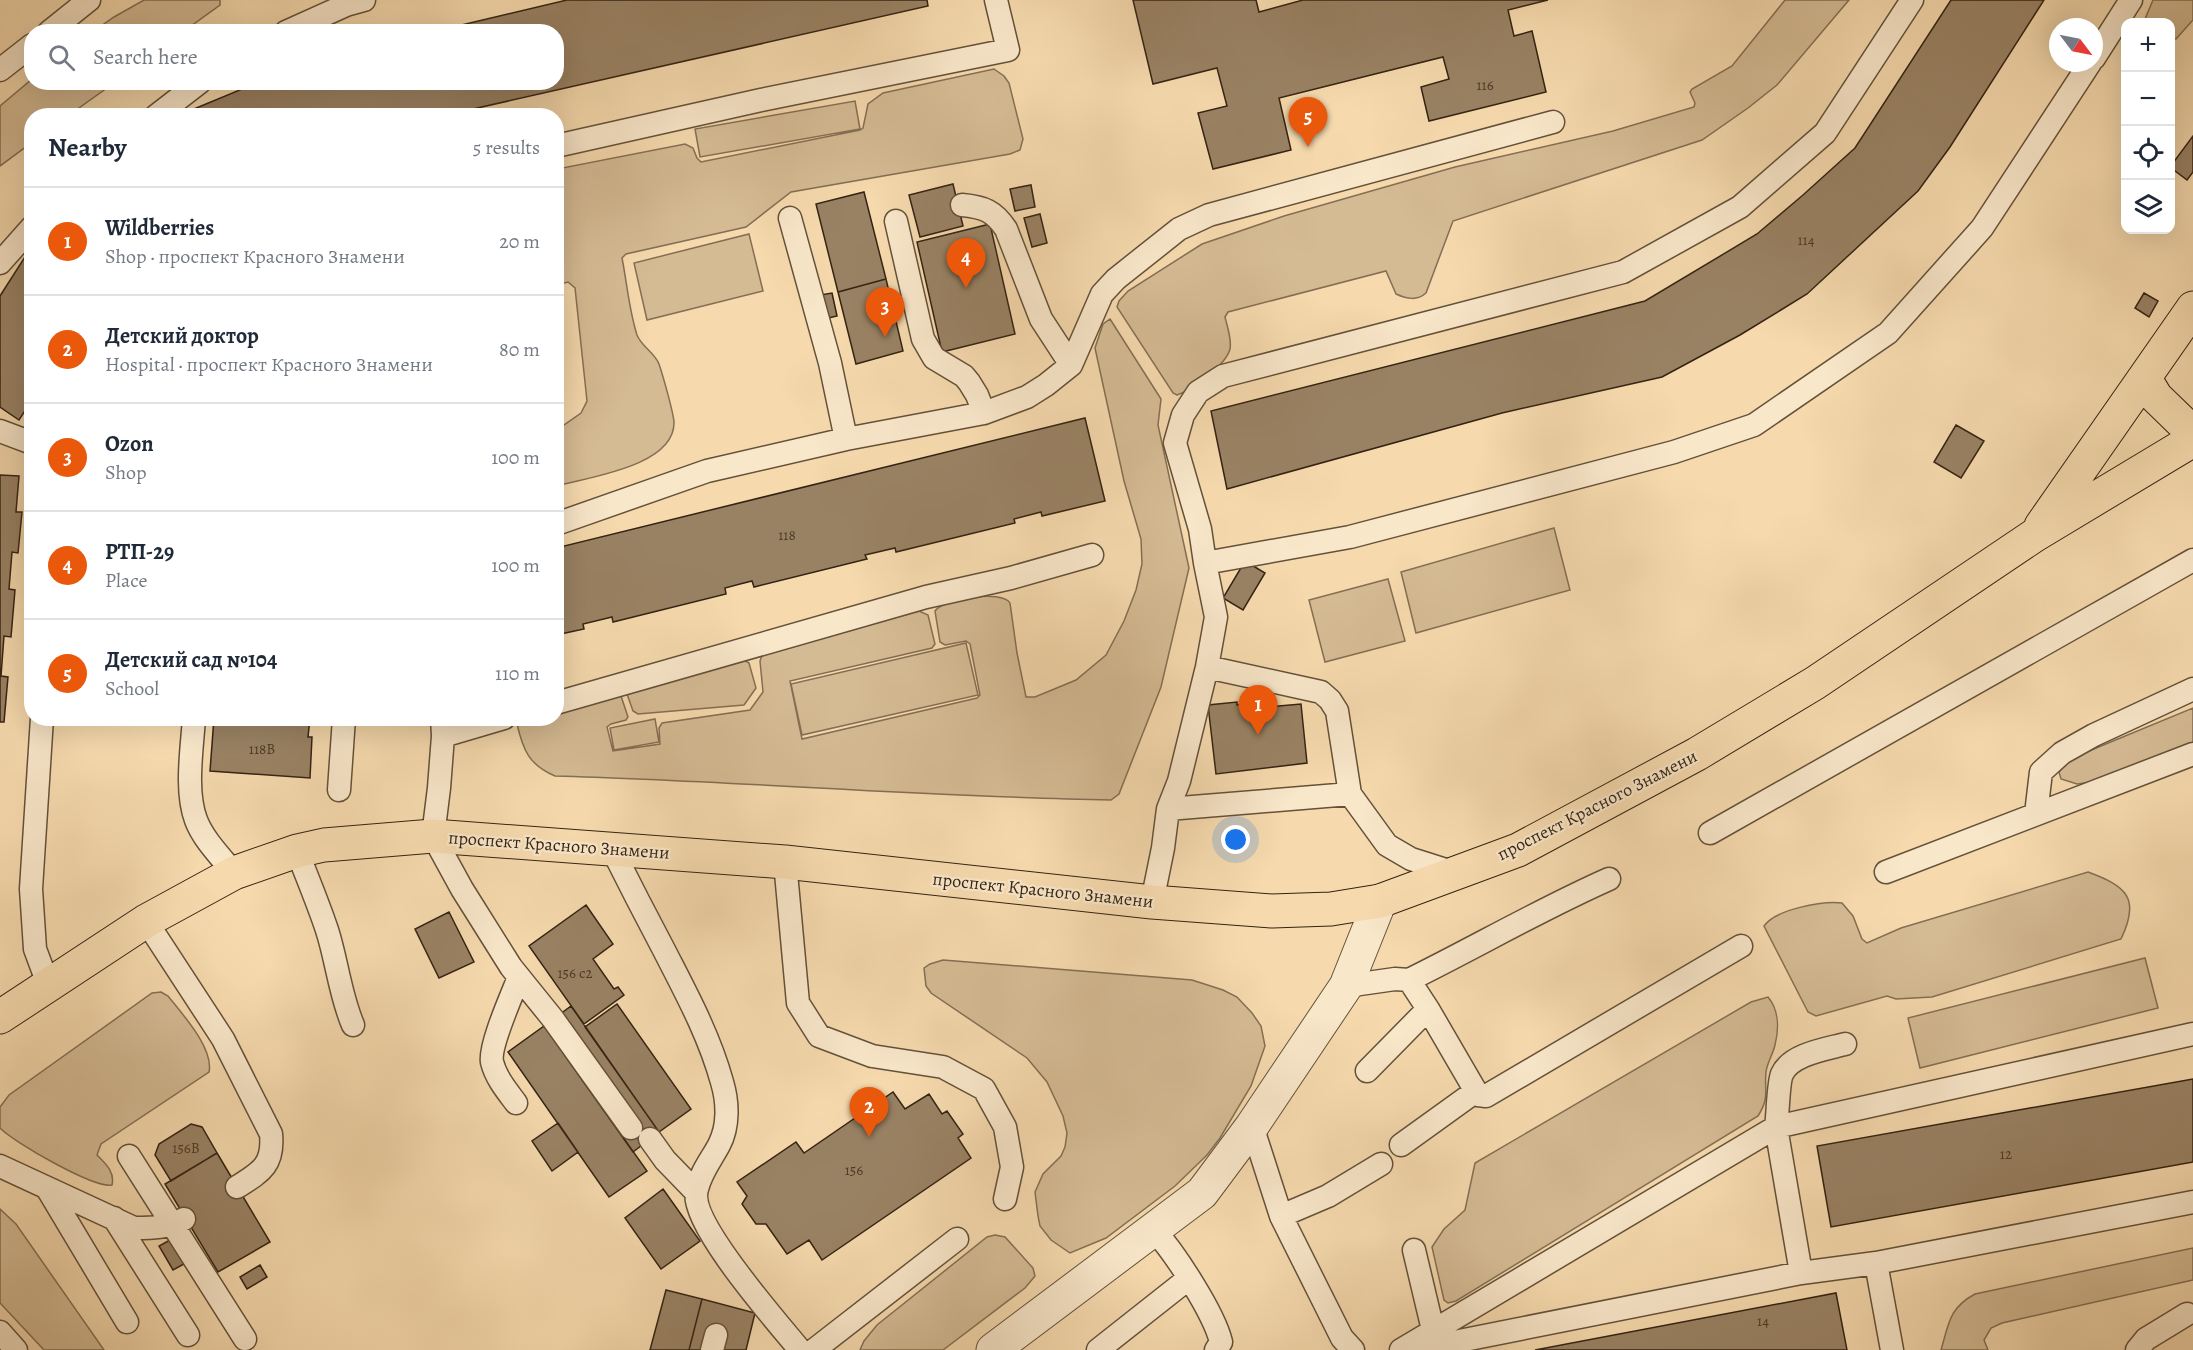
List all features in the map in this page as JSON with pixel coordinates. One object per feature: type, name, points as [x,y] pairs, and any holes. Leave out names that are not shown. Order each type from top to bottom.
[{"type":"main road","name":"проспект Красного Знамени","points":[[2034,535],[2193,308]]},
{"type":"main road","points":[[2145,378],[2156,397],[2193,439]]},
{"type":"main road","name":"проспект Красного Знамени","points":[[0,1017],[146,921],[234,873],[297,851],[324,845],[434,836],[785,862],[1152,902],[1272,911],[1331,909],[1380,901],[1518,850],[1696,754],[1815,683],[2034,535],[2193,439]]},
{"type":"street","points":[[993,1350],[1202,1193],[1252,1126],[1346,986],[1380,901]]},
{"type":"lane","points":[[59,24],[89,0]]},
{"type":"lane","points":[[304,24],[346,5],[364,0]]},
{"type":"lane","points":[[564,144],[761,100],[1008,50],[996,0]]},
{"type":"lane","points":[[1152,902],[1168,809],[1179,781],[1207,667],[1216,617],[1200,529],[1175,443],[1183,415],[1198,392],[1223,376],[1623,272],[1740,207],[1825,133],[1912,0]]},
{"type":"lane","points":[[2103,44],[2131,0]]},
{"type":"lane","points":[[0,70],[24,51]]},
{"type":"lane","points":[[1205,563],[1350,537],[1674,452],[1754,425],[1888,333],[1982,228],[2085,72]]},
{"type":"lane","points":[[166,108],[190,90]]},
{"type":"lane","points":[[564,521],[707,471],[846,439],[984,413],[1027,396],[1046,386],[1071,365],[1102,294],[1116,279],[1179,229],[1209,215],[1553,122]]},
{"type":"lane","points":[[962,205],[981,207],[998,217],[1006,229],[1041,319],[1071,365]]},
{"type":"lane","points":[[790,218],[830,363],[846,439]]},
{"type":"lane","points":[[896,221],[923,339],[934,358],[964,376],[977,395],[984,413]]},
{"type":"lane","points":[[0,263],[24,236]]},
{"type":"lane","points":[[0,431],[24,440]]},
{"type":"lane","points":[[564,701],[926,597],[1011,578],[1092,555]]},
{"type":"lane","points":[[1710,833],[2193,560]]},
{"type":"lane","points":[[1207,667],[1321,693],[1330,700],[1337,711],[1350,794],[1387,845],[1411,859],[1455,873]]},
{"type":"lane","points":[[2036,814],[2041,772],[2062,753],[2094,735],[2193,689]]},
{"type":"lane","points":[[41,726],[31,889],[35,948],[48,984]]},
{"type":"lane","points":[[194,726],[190,783],[195,820],[203,834],[234,873]]},
{"type":"lane","points":[[339,790],[343,726]]},
{"type":"lane","points":[[442,727],[440,788],[434,836],[462,889],[519,977],[640,1133],[696,1192]]},
{"type":"lane","points":[[1886,872],[2193,754]]},
{"type":"lane","points":[[1168,809],[1350,794]]},
{"type":"lane","points":[[612,849],[701,1021],[723,1083],[727,1106],[726,1125],[720,1143],[705,1168],[696,1192],[701,1217],[746,1284],[801,1350]]},
{"type":"lane","points":[[297,851],[327,929],[343,987],[345,1007],[353,1025]]},
{"type":"lane","points":[[785,862],[798,1003],[819,1036],[872,1056],[943,1067],[984,1089],[1005,1127],[1012,1167],[1005,1199]]},
{"type":"lane","points":[[1346,986],[1395,979],[1409,980],[1457,957],[1561,900],[1609,879]]},
{"type":"lane","points":[[146,921],[223,1039],[271,1134],[273,1147],[270,1160],[260,1172],[237,1187]]},
{"type":"lane","points":[[1409,980],[1478,1095],[1486,1096],[1741,946]]},
{"type":"lane","points":[[516,1103],[500,1081],[492,1061],[494,1045],[519,977]]},
{"type":"lane","points":[[1367,1071],[1428,1009]]},
{"type":"lane","points":[[1401,1350],[1776,1127],[2193,1034]]},
{"type":"lane","points":[[1801,1273],[1776,1127],[1782,1074],[1795,1061],[1807,1054],[1845,1044]]},
{"type":"lane","points":[[1401,1145],[1476,1091]]},
{"type":"lane","points":[[1252,1126],[1281,1216],[1342,1338],[1353,1350]]},
{"type":"lane","points":[[129,1155],[179,1222],[245,1339]]},
{"type":"lane","points":[[1281,1216],[1328,1197],[1381,1164]]},
{"type":"lane","points":[[0,1166],[124,1223],[156,1228],[179,1222]]},
{"type":"lane","points":[[46,1188],[127,1322]]},
{"type":"lane","points":[[1414,1350],[1801,1273],[1876,1263],[2193,1202]]},
{"type":"lane","points":[[124,1223],[188,1335]]},
{"type":"lane","points":[[1154,1230],[1164,1241],[1218,1327],[1221,1342],[1216,1350]]},
{"type":"lane","points":[[814,1350],[957,1239]]},
{"type":"lane","points":[[1414,1250],[1433,1330]]},
{"type":"lane","points":[[1876,1263],[1892,1350]]},
{"type":"lane","points":[[1098,1350],[1188,1279]]},
{"type":"lane","points":[[2137,1350],[2146,1339],[2187,1314]]},
{"type":"lane","points":[[0,1332],[15,1350]]},
{"type":"shaded area","points":[[144,0],[220,0],[220,5],[194,24],[104,24]]},
{"type":"shaded area","points":[[1785,0],[1849,0],[1777,85],[1702,140],[1453,221],[1426,293],[1419,297],[1408,298],[1396,294],[1386,271],[1228,312],[1225,317],[1230,337],[1230,349],[1227,355],[1208,376],[1177,395],[1173,393],[1117,307],[1128,291],[1202,244],[1284,216],[1455,167],[1613,131],[1694,107],[1695,103],[1690,92],[1692,89],[1732,66]]},
{"type":"shaded area","points":[[2153,0],[2193,0],[2193,20],[2176,39],[2175,18],[2145,18]]},
{"type":"shaded area","points":[[994,69],[1009,83],[1023,139],[1020,150],[1010,154],[791,192],[746,227],[626,254],[622,258],[634,326],[639,339],[659,364],[674,422],[671,437],[661,449],[628,467],[564,484],[564,425],[581,413],[587,401],[575,288],[568,282],[564,283],[564,168],[685,144],[693,148],[701,162],[860,130],[863,128],[868,104],[883,93]]},
{"type":"shaded area","points":[[24,86],[24,90],[104,90],[79,108],[24,108],[24,148],[0,166],[0,106]]},
{"type":"shaded area","points":[[855,101],[860,129],[700,157],[695,129]]},
{"type":"shaded area","points":[[749,234],[763,291],[647,320],[634,263]]},
{"type":"shaded area","points":[[1110,319],[1161,399],[1158,425],[1189,568],[1161,687],[1119,794],[1111,800],[1041,798],[555,776],[539,767],[528,756],[518,726],[564,726],[564,707],[620,693],[628,717],[626,720],[607,727],[613,751],[660,744],[659,728],[662,723],[750,710],[763,692],[760,661],[762,655],[919,611],[928,615],[935,644],[932,648],[790,681],[802,739],[977,698],[980,695],[970,644],[966,641],[945,645],[940,642],[935,611],[949,603],[972,597],[996,597],[1010,603],[1026,697],[1035,697],[1076,680],[1106,655],[1124,621],[1136,590],[1142,564],[1141,539],[1124,481],[1095,348],[1103,324]]},
{"type":"shaded area","points":[[1554,528],[1570,590],[1416,633],[1401,572]]},
{"type":"shaded area","points":[[1388,579],[1405,641],[1325,662],[1309,600]]},
{"type":"shaded area","points":[[966,643],[978,695],[802,735],[791,684]]},
{"type":"shaded area","points":[[742,659],[749,663],[756,688],[744,705],[638,714],[633,711],[627,694]]},
{"type":"shaded area","points":[[2193,708],[2193,746],[2094,782],[2077,784],[2061,779],[2059,772],[2072,758]]},
{"type":"shaded area","points":[[655,719],[659,742],[614,750],[610,728]]},
{"type":"shaded area","points":[[2088,872],[2112,883],[2126,895],[2130,913],[2121,939],[1932,997],[1896,999],[1887,996],[1816,1016],[1808,1012],[1764,926],[1778,915],[1800,907],[1823,903],[1842,903],[1853,916],[1862,939],[1867,943],[1901,928]]},
{"type":"shaded area","points":[[2145,958],[2158,1008],[1920,1068],[1908,1018]]},
{"type":"shaded area","points":[[943,960],[1192,980],[1237,997],[1261,1026],[1265,1046],[1251,1086],[1220,1138],[1207,1155],[1175,1186],[1106,1238],[1070,1253],[1051,1240],[1040,1226],[1035,1192],[1043,1174],[1061,1156],[1065,1147],[1067,1133],[1063,1116],[1047,1082],[1027,1058],[931,993],[926,986],[924,968]]},
{"type":"shaded area","points":[[161,992],[168,996],[202,1042],[207,1053],[209,1072],[101,1144],[97,1155],[111,1172],[112,1185],[89,1180],[54,1163],[0,1128],[0,1107],[9,1095],[152,993]]},
{"type":"shaded area","points":[[1768,997],[1776,1014],[1777,1033],[1767,1069],[1765,1099],[1758,1116],[1456,1301],[1448,1303],[1444,1300],[1432,1247],[1444,1229],[1465,1210],[1475,1163],[1751,1002]]},
{"type":"shaded area","points":[[0,1209],[16,1224],[104,1350],[44,1350],[0,1303]]},
{"type":"shaded area","points":[[995,1235],[1005,1237],[1033,1268],[1035,1276],[1025,1288],[943,1350],[860,1350],[877,1325],[987,1237]]},
{"type":"shaded area","points":[[2193,1248],[2193,1280],[2002,1323],[1991,1328],[1984,1340],[1988,1350],[1941,1350],[1951,1317],[1966,1299],[1975,1294]]},
{"type":"building","points":[[567,0],[927,0],[928,6],[564,88],[564,24],[466,24]]},
{"type":"building","points":[[1133,0],[1256,0],[1259,12],[1303,0],[1548,0],[1508,10],[1514,36],[1532,31],[1546,92],[1429,121],[1421,87],[1449,79],[1443,57],[1279,98],[1291,150],[1213,169],[1198,113],[1227,106],[1217,68],[1153,84]]},
{"type":"building","points":[[1951,0],[2044,0],[1950,147],[1918,191],[1807,294],[1740,335],[1662,377],[1502,413],[1227,489],[1211,411],[1645,301],[1757,234],[1855,148]]},
{"type":"building","points":[[240,90],[557,90],[477,108],[196,108]]},
{"type":"building","points":[[2193,136],[2193,172],[2187,180],[2175,171],[2175,160]]},
{"type":"building","points":[[953,184],[963,226],[920,237],[909,195]]},
{"type":"building","points":[[1031,185],[1035,207],[1015,211],[1010,189]]},
{"type":"building","points":[[864,192],[886,279],[838,292],[816,204]]},
{"type":"building","points":[[1040,214],[1047,243],[1032,247],[1024,218]]},
{"type":"building","points":[[990,224],[1015,334],[942,352],[917,242]]},
{"type":"building","points":[[24,258],[24,412],[19,420],[0,407],[0,296]]},
{"type":"building","points":[[886,279],[903,351],[856,364],[838,292]]},
{"type":"building","points":[[832,293],[837,316],[824,319],[820,295]]},
{"type":"building","points":[[2144,293],[2158,301],[2149,317],[2135,308]]},
{"type":"building","points":[[1085,418],[1105,501],[1042,516],[1041,512],[1014,519],[1015,523],[896,552],[895,548],[865,555],[867,559],[754,587],[752,581],[725,588],[726,594],[613,622],[612,617],[583,624],[584,629],[564,633],[564,546]]},
{"type":"building","points":[[1956,425],[1984,441],[1961,478],[1934,462]]},
{"type":"building","points":[[0,475],[19,476],[16,512],[22,512],[18,553],[12,552],[9,589],[15,590],[11,637],[4,636],[1,676],[8,677],[4,722],[0,722]]},
{"type":"building","points":[[1245,561],[1265,573],[1243,610],[1223,598]]},
{"type":"building","points":[[1237,702],[1237,705],[1267,702],[1267,707],[1301,704],[1307,763],[1216,774],[1208,705]]},
{"type":"building","points":[[213,726],[309,726],[308,737],[312,737],[310,778],[210,771]]},
{"type":"building","points":[[586,905],[613,944],[593,959],[614,989],[618,987],[624,995],[584,1024],[529,946]]},
{"type":"building","points":[[449,912],[474,962],[439,978],[415,929]]},
{"type":"building","points":[[617,1004],[691,1109],[659,1132],[585,1027]]},
{"type":"building","points":[[571,1006],[659,1132],[633,1152],[544,1026]]},
{"type":"building","points":[[544,1026],[647,1171],[609,1197],[508,1052]]},
{"type":"building","points":[[2193,1079],[2193,1162],[1831,1227],[1817,1146]]},
{"type":"building","points":[[893,1092],[905,1109],[929,1094],[942,1114],[947,1111],[963,1134],[958,1138],[971,1158],[822,1260],[809,1240],[787,1254],[766,1224],[756,1224],[742,1204],[747,1196],[737,1182],[796,1142],[804,1153]]},
{"type":"building","points":[[558,1123],[578,1152],[552,1171],[532,1141]]},
{"type":"building","points":[[191,1124],[202,1127],[217,1153],[171,1181],[155,1155],[159,1144]]},
{"type":"building","points":[[217,1153],[270,1242],[218,1272],[165,1184]]},
{"type":"building","points":[[663,1189],[700,1241],[661,1269],[625,1218]]},
{"type":"building","points":[[170,1240],[184,1264],[173,1270],[159,1246]]},
{"type":"building","points":[[260,1265],[267,1277],[247,1289],[240,1277]]},
{"type":"building","points":[[666,1290],[702,1299],[689,1350],[650,1350]]},
{"type":"building","points":[[1836,1293],[1847,1350],[1535,1350]]},
{"type":"building","points":[[702,1299],[755,1313],[746,1350],[689,1350]]},
{"type":"place","name":"Детский сад №104","points":[[1308,147]]},
{"type":"place","name":"РТП-29","points":[[966,288]]},
{"type":"place","name":"Ozon","points":[[885,337]]},
{"type":"place","name":"Wildberries","points":[[1258,735]]},
{"type":"place","name":"Детский доктор","points":[[869,1137]]}]
